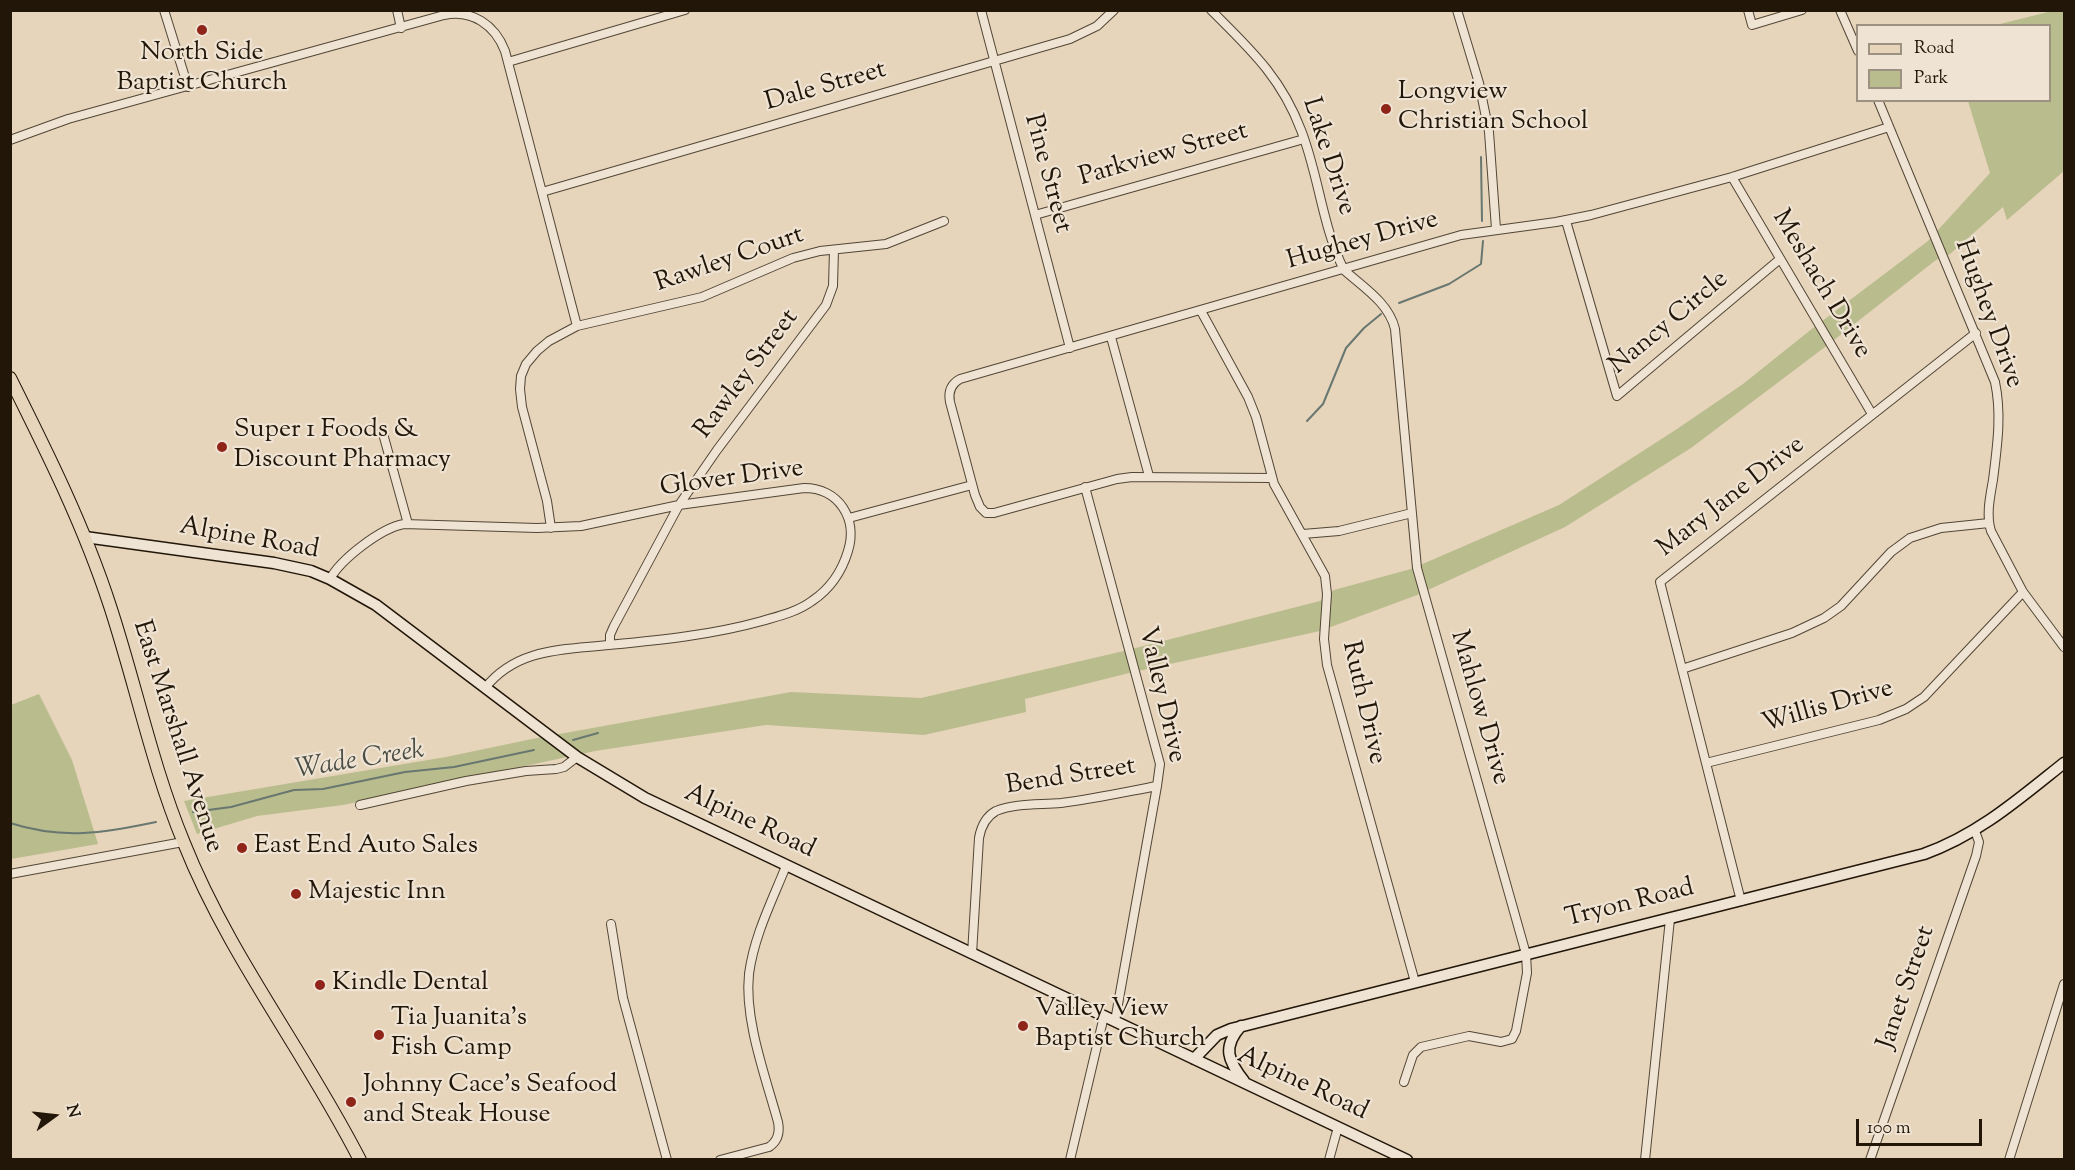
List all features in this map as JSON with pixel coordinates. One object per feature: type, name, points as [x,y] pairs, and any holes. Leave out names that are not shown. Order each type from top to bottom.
[{"type":"main road","name":"East Marshall Avenue","points":[[10,378],[59,477],[85,537],[110,607],[164,792],[183,842],[218,916],[360,1160]]},
{"type":"main road","name":"Alpine Road","points":[[85,537],[274,563],[311,571],[330,579],[376,605],[577,757],[658,805],[1407,1160]]},
{"type":"main road","name":"Tryon Road","points":[[1194,1059],[1217,1035],[1241,1026],[1741,901],[1937,849],[1975,831],[2064,763]]},
{"type":"main road","points":[[1241,1026],[1230,1041],[1228,1049],[1229,1059],[1246,1083]]},
{"type":"street","points":[[164,10],[188,87]]},
{"type":"street","points":[[398,10],[401,27]]},
{"type":"street","points":[[508,62],[685,10]]},
{"type":"street","name":"Pine Street","points":[[981,10],[1070,348]]},
{"type":"street","name":"Dale Street","points":[[542,192],[1076,37],[1097,26],[1114,10]]},
{"type":"street","name":"Lake Drive","points":[[1211,10],[1267,68],[1286,98],[1304,138],[1333,244],[1344,270]]},
{"type":"street","points":[[1457,10],[1479,83],[1489,132],[1496,229]]},
{"type":"street","points":[[1748,10],[1752,25],[1802,10]]},
{"type":"street","points":[[1840,10],[1856,49]]},
{"type":"street","points":[[10,140],[68,118],[449,14],[474,16],[496,33],[508,62],[577,326]]},
{"type":"street","name":"Hughey Drive","points":[[1879,102],[1993,375],[2000,411],[1989,523],[1994,538],[2023,592],[2064,647]]},
{"type":"street","name":"Hughey Drive","points":[[972,485],[949,395],[951,387],[960,379],[1201,312],[1461,235],[1566,221],[1732,177],[1890,127]]},
{"type":"street","name":"Parkview Street","points":[[1035,215],[1304,138]]},
{"type":"street","name":"Meshach Drive","points":[[1732,177],[1872,414]]},
{"type":"street","name":"Rawley Court","points":[[551,528],[548,501],[522,407],[520,384],[526,364],[554,337],[577,326],[695,299],[729,287],[788,259],[834,250],[886,244],[944,221]]},
{"type":"street","name":"Nancy Circle","points":[[1566,221],[1617,396],[1780,259]]},
{"type":"street","name":"Rawley Street","points":[[610,645],[614,626],[679,505],[717,450],[826,305],[833,286],[834,250]]},
{"type":"street","name":"Mahlow Drive","points":[[1344,270],[1384,307],[1394,324],[1416,559],[1526,954],[1527,973],[1512,1039],[1501,1042],[1469,1036],[1421,1047],[1413,1055],[1404,1082]]},
{"type":"street","name":"Ruth Drive","points":[[1201,312],[1253,407],[1272,478],[1325,576],[1328,594],[1324,639],[1327,665],[1415,982]]},
{"type":"street","name":"Mary Jane Drive","points":[[1741,901],[1660,582],[1976,333]]},
{"type":"street","points":[[1111,337],[1149,476]]},
{"type":"street","points":[[382,430],[408,524]]},
{"type":"street","points":[[485,688],[502,670],[531,656],[559,650],[724,630],[789,613],[803,607],[826,589],[844,564],[851,542],[849,518],[972,485],[980,507],[988,514],[1117,479],[1149,476],[1272,478]]},
{"type":"street","name":"Valley Drive","points":[[1085,487],[1160,764],[1115,1021]]},
{"type":"street","name":"Glover Drive","points":[[330,579],[342,562],[382,533],[395,526],[408,524],[551,528],[590,525],[679,505],[809,488],[820,490],[834,497],[849,518]]},
{"type":"street","points":[[1303,534],[1333,532],[1412,513]]},
{"type":"street","points":[[1682,669],[1811,626],[1841,606],[1891,552],[1910,538],[1941,528],[1989,523]]},
{"type":"street","name":"Willis Drive","points":[[1706,763],[1879,720],[1906,709],[1930,692],[2023,592]]},
{"type":"street","points":[[360,805],[526,771],[556,770],[577,757]]},
{"type":"street","name":"Bend Street","points":[[972,954],[979,838],[988,817],[1012,807],[1069,802],[1157,786]]},
{"type":"street","name":"Janet Street","points":[[1870,1160],[1976,856],[1978,842],[1975,831]]},
{"type":"street","points":[[10,874],[183,842]]},
{"type":"street","points":[[720,1160],[744,1157],[769,1147],[775,1143],[779,1133],[750,1017],[748,987],[758,937],[786,866]]},
{"type":"street","points":[[1646,1160],[1670,919]]},
{"type":"street","points":[[611,924],[623,998],[667,1160]]},
{"type":"street","points":[[2008,1160],[2064,984]]},
{"type":"street","points":[[1070,1160],[1104,1016]]},
{"type":"street","points":[[1329,1160],[1338,1127]]},
{"type":"green space","points":[[2052,11],[2064,11],[2064,171],[2007,220],[2003,207],[1950,254],[1936,260],[1691,448],[1565,527],[1417,595],[1320,631],[1129,673],[1025,699],[1026,712],[924,735],[766,725],[595,751],[343,805],[257,816],[197,834],[184,801],[446,757],[791,692],[921,698],[1124,651],[1320,601],[1334,590],[1411,569],[1559,505],[1743,384],[1928,241],[1990,173],[1968,102],[2051,102],[2051,24],[2000,24]]},
{"type":"green space","points":[[39,694],[72,760],[98,844],[11,859],[11,705]]},
{"type":"waterway","points":[[1481,157],[1482,221]]},
{"type":"waterway","points":[[1399,303],[1449,284],[1481,264],[1483,241]]},
{"type":"waterway","points":[[1307,421],[1323,404],[1346,348],[1364,328],[1381,314]]},
{"type":"waterway","name":"Wade Creek","points":[[573,740],[598,733]]},
{"type":"waterway","name":"Wade Creek","points":[[193,812],[231,807],[294,790],[323,789],[405,772],[454,767],[534,750]]},
{"type":"waterway","name":"Wade Creek","points":[[10,823],[48,832],[83,833],[156,822]]},
{"type":"place","name":"North Side Baptist Church","points":[[202,30]]},
{"type":"place","name":"Longview Christian School","points":[[1386,109]]},
{"type":"place","name":"Super 1 Foods & Discount Pharmacy","points":[[222,447]]},
{"type":"place","name":"East End Auto Sales","points":[[242,848]]},
{"type":"place","name":"Majestic Inn","points":[[296,894]]},
{"type":"place","name":"Kindle Dental","points":[[320,985]]},
{"type":"place","name":"Valley View Baptist Church","points":[[1023,1026]]},
{"type":"place","name":"Tia Juanita's Fish Camp","points":[[379,1035]]},
{"type":"place","name":"Johnny Cace's Seafood and Steak House","points":[[351,1102]]}]
